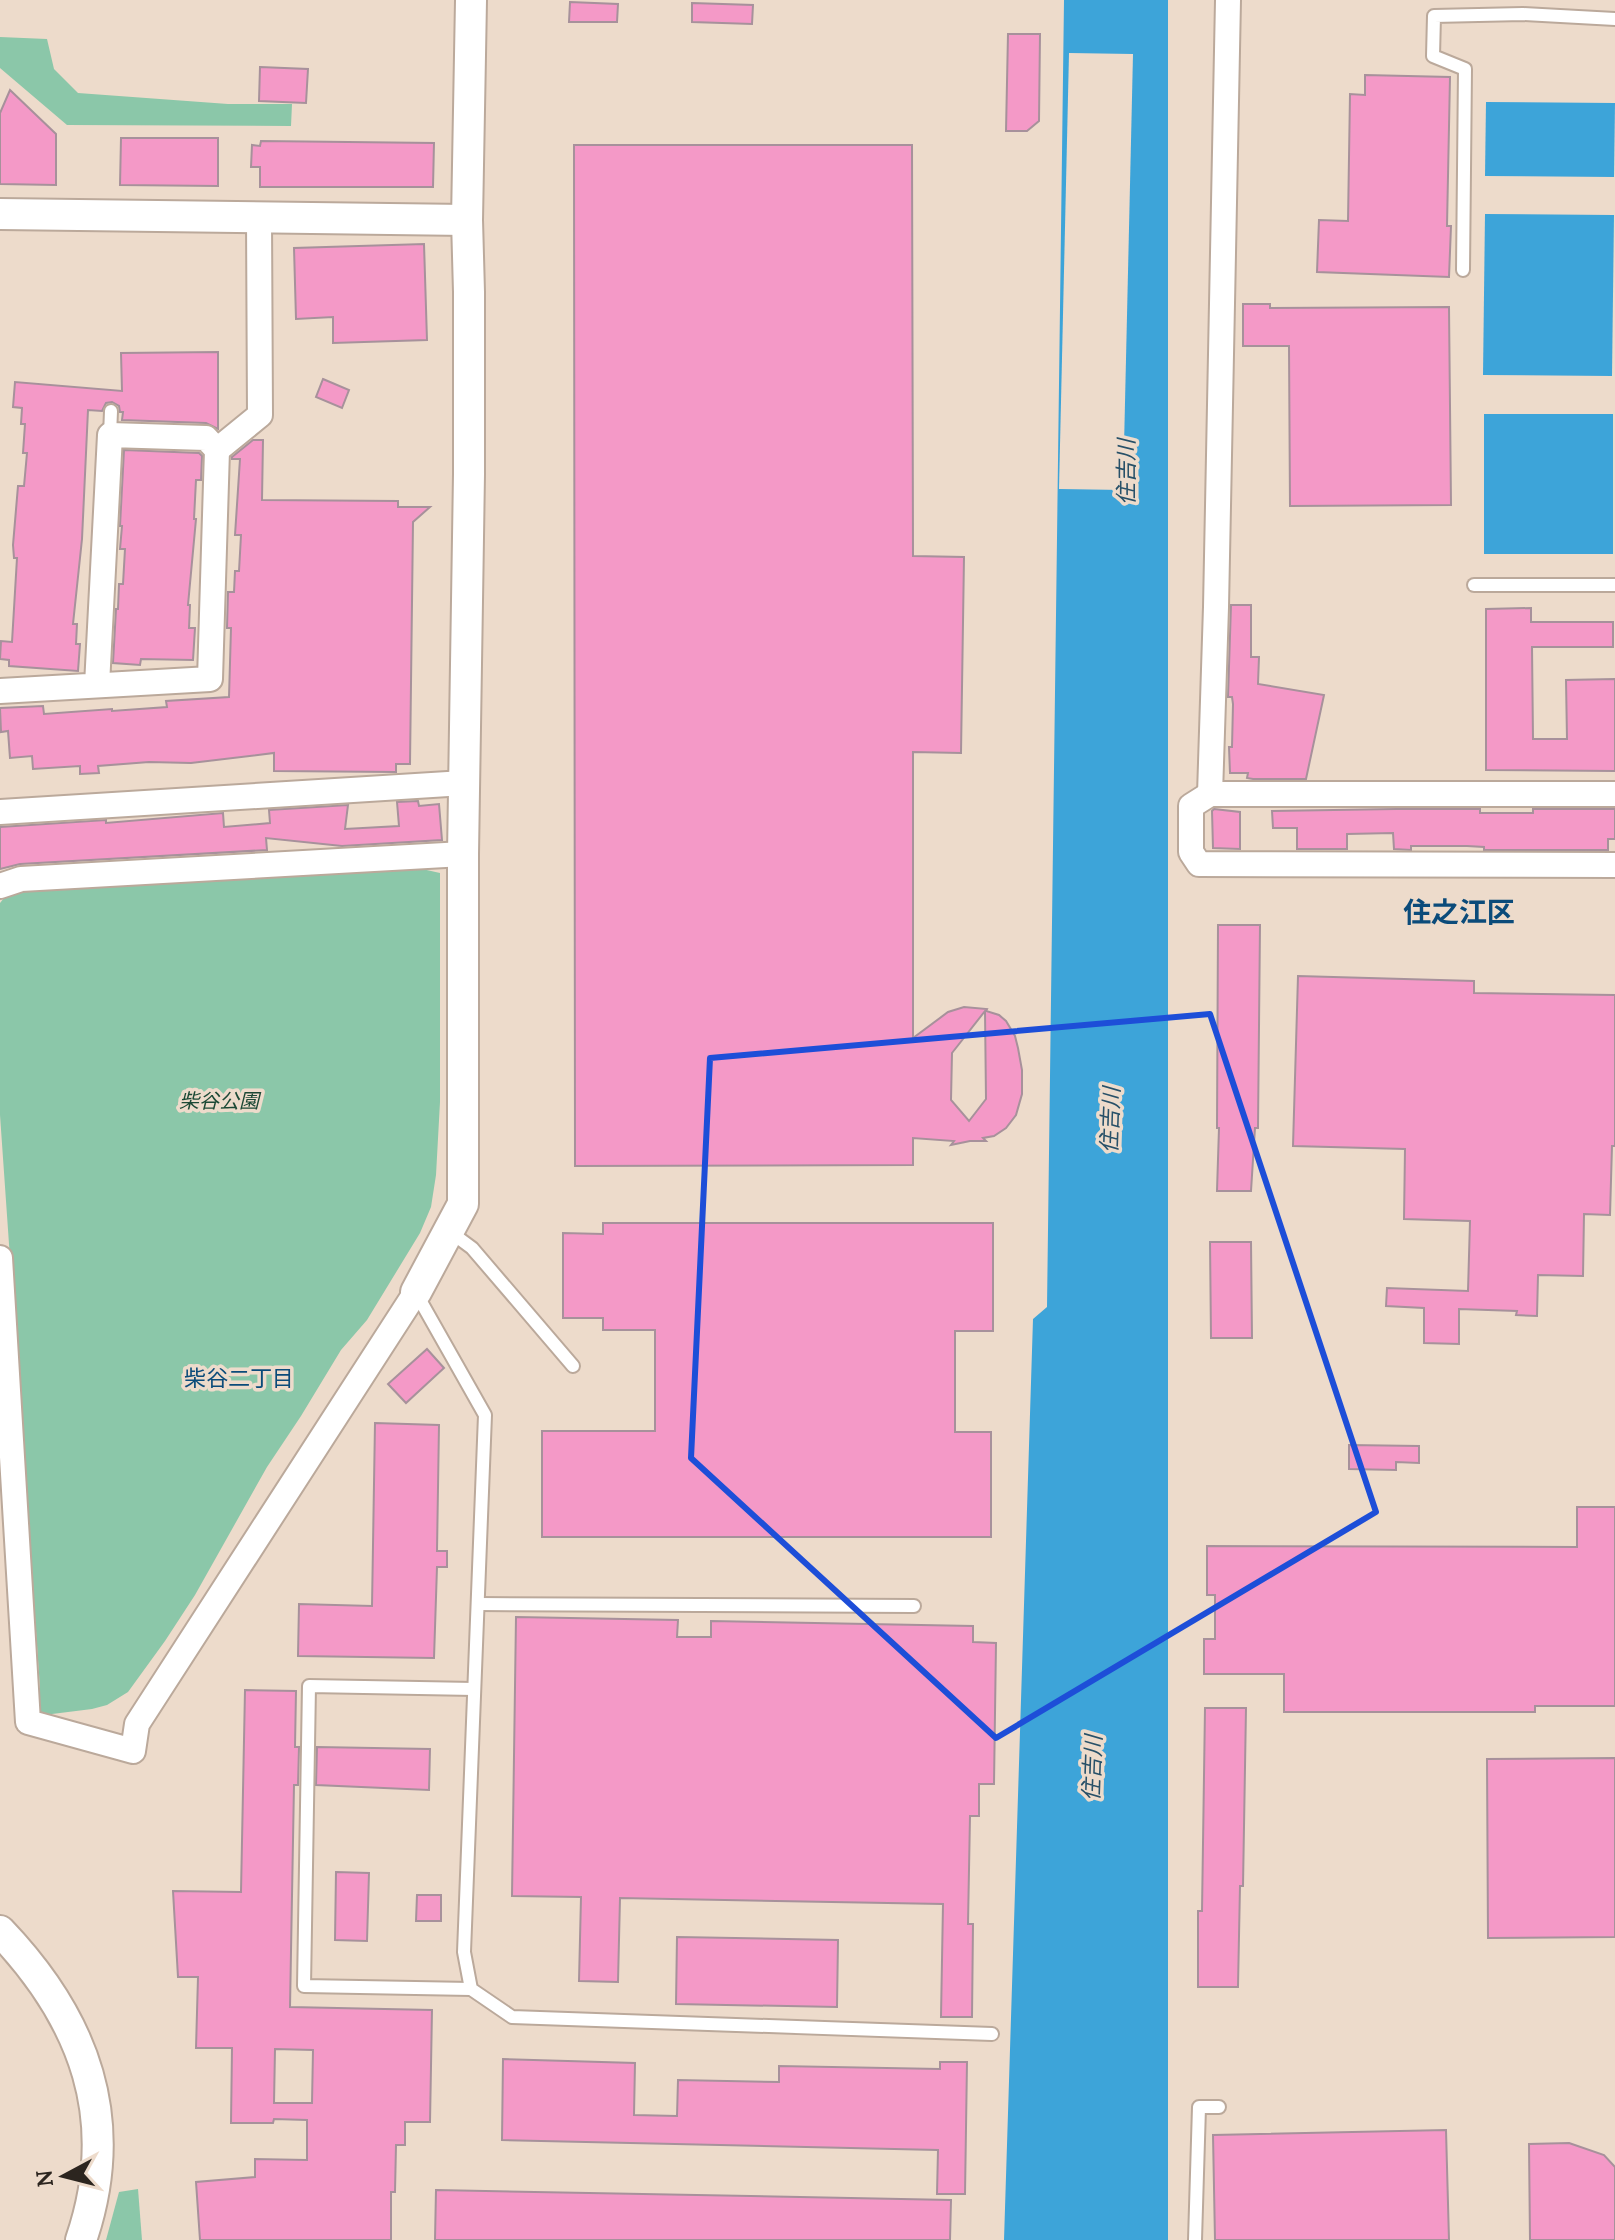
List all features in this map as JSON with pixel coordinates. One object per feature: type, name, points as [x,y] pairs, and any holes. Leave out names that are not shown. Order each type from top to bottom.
[{"type":"street","points":[[0,1258],[28,1722],[133,1751],[137,1724],[416,1292],[463,1204],[463,854],[469,474],[467,220],[471,0]]},
{"type":"street","points":[[1210,794],[1228,0]]},
{"type":"street","points":[[0,214],[467,220]]},
{"type":"street","points":[[217,450],[260,415],[259,218]]},
{"type":"street","points":[[0,691],[210,679],[217,450],[206,438],[111,423],[97,685]]},
{"type":"street","points":[[0,812],[464,783]]},
{"type":"street","points":[[1615,794],[1210,794],[1191,806],[1191,852],[1199,864],[1615,865]]},
{"type":"street","points":[[0,886],[21,879],[463,854]]},
{"type":"street","points":[[4,1935],[46,1987],[67,2021],[81,2053],[93,2096],[99,2141],[98,2171],[81,2240]]},
{"type":"lane","points":[[1523,14],[1524,0]]},
{"type":"lane","points":[[1463,270],[1465,69],[1433,56],[1434,16],[1523,14],[1615,19]]},
{"type":"lane","points":[[1474,585],[1615,585]]},
{"type":"lane","points":[[449,1231],[472,1248],[573,1366]]},
{"type":"lane","points":[[416,1292],[485,1415],[464,1952],[471,1989]]},
{"type":"lane","points":[[478,1604],[914,1606]]},
{"type":"lane","points":[[474,1689],[309,1686],[304,1986],[471,1989],[512,2017],[992,2034]]},
{"type":"lane","points":[[1195,2240],[1199,2107],[1219,2107]]},
{"type":"highlighted area","points":[[1210,1014],[1376,1512],[996,1738],[691,1458],[710,1058]]},
{"type":"green space","points":[[0,37],[47,39],[54,69],[78,93],[228,104],[292,104],[291,126],[67,125],[0,68]]},
{"type":"green space","name":"柴谷公園","points":[[422,869],[440,873],[440,1102],[431,1207],[420,1233],[367,1320],[341,1350],[267,1467],[195,1595],[128,1692],[107,1705],[92,1709],[36,1716],[40,1688],[0,1115],[0,903],[9,892],[44,886]]},
{"type":"green space","points":[[138,2189],[142,2240],[106,2240],[119,2192]]},
{"type":"water","name":"住吉川","points":[[1064,0],[1168,0],[1168,2240],[1004,2240],[1033,1319],[1047,1307]]},
{"type":"water","points":[[1486,102],[1615,103],[1614,177],[1485,176]]},
{"type":"water","points":[[1485,214],[1614,215],[1612,376],[1483,375]]},
{"type":"water","points":[[1484,414],[1613,414],[1613,554],[1484,554]]},
{"type":"pier","points":[[1069,53],[1133,54],[1123,490],[1059,489]]},
{"type":"building","points":[[570,2],[618,4],[617,22],[569,22]]},
{"type":"building","points":[[692,3],[753,5],[752,24],[692,22]]},
{"type":"building","points":[[1008,34],[1040,34],[1039,121],[1027,131],[1006,131]]},
{"type":"building","points":[[260,67],[308,69],[306,103],[259,101]]},
{"type":"building","points":[[1365,75],[1450,77],[1449,277],[1317,272],[1319,220],[1348,221],[1350,94],[1365,95]]},
{"type":"building","points":[[10,90],[56,134],[56,185],[0,184],[0,113]]},
{"type":"building","points":[[121,138],[218,138],[218,186],[120,185]]},
{"type":"building","points":[[261,141],[434,143],[433,187],[260,187],[260,167],[251,167],[252,145],[260,146]]},
{"type":"building","points":[[574,145],[912,145],[913,556],[964,557],[961,753],[913,752],[913,1038],[948,1012],[964,1007],[987,1009],[999,1015],[1015,1036],[1022,1070],[1022,1094],[1016,1115],[1006,1128],[994,1136],[983,1138],[986,1141],[951,1145],[954,1141],[913,1138],[913,1165],[575,1166]],"holes":[[[985,1011],[986,1099],[969,1121],[951,1100],[952,1053]]]},
{"type":"building","points":[[424,244],[427,340],[333,343],[333,317],[296,319],[294,248]]},
{"type":"building","points":[[1243,304],[1270,304],[1270,308],[1449,307],[1451,505],[1290,506],[1289,346],[1243,346]]},
{"type":"building","points":[[218,352],[218,429],[206,423],[122,420],[123,412],[112,402],[106,403],[102,411],[88,410],[82,539],[73,624],[77,624],[76,644],[80,644],[78,671],[9,666],[9,660],[0,659],[1,641],[12,642],[17,558],[14,558],[13,545],[18,486],[24,486],[27,453],[23,453],[25,424],[21,424],[22,408],[13,407],[15,382],[122,391],[121,353]]},
{"type":"building","points":[[323,379],[349,390],[342,408],[316,397]]},
{"type":"building","points":[[253,440],[263,440],[262,500],[398,501],[398,507],[430,507],[413,522],[410,764],[396,764],[396,772],[274,771],[274,753],[191,763],[98,766],[99,773],[80,774],[80,766],[33,769],[32,756],[10,758],[8,731],[1,732],[0,708],[43,706],[44,714],[112,711],[167,707],[166,701],[229,697],[231,628],[227,628],[228,592],[234,592],[235,571],[239,571],[241,535],[235,535],[240,459],[232,457]]},
{"type":"building","points":[[124,450],[199,453],[202,456],[201,480],[196,480],[196,519],[188,605],[189,628],[195,628],[193,660],[141,659],[140,665],[113,663],[116,609],[119,584],[123,584],[125,549],[120,549]]},
{"type":"building","points":[[1231,605],[1251,605],[1251,657],[1259,657],[1258,684],[1324,695],[1306,779],[1253,779],[1247,778],[1248,773],[1230,773],[1233,704],[1232,697],[1228,697]]},
{"type":"building","points":[[1531,608],[1531,622],[1613,622],[1613,647],[1532,647],[1533,739],[1567,739],[1566,680],[1615,679],[1615,771],[1486,770],[1486,609]]},
{"type":"building","points":[[418,801],[419,806],[439,804],[442,840],[342,846],[266,838],[267,850],[20,864],[0,869],[0,827],[106,820],[106,823],[223,813],[224,827],[270,823],[269,810],[348,805],[345,829],[399,826],[397,802]]},
{"type":"building","points":[[1214,809],[1240,812],[1240,849],[1213,848]]},
{"type":"building","points":[[1480,809],[1480,813],[1533,813],[1533,809],[1615,809],[1615,839],[1608,839],[1608,850],[1484,850],[1484,847],[1467,846],[1411,846],[1411,850],[1394,849],[1393,833],[1347,834],[1347,849],[1297,849],[1297,828],[1273,828],[1272,811]]},
{"type":"building","points":[[1218,925],[1260,925],[1258,1128],[1255,1128],[1251,1191],[1217,1191]]},
{"type":"building","points":[[1298,976],[1474,981],[1474,993],[1615,995],[1615,1146],[1612,1146],[1610,1215],[1584,1214],[1583,1276],[1538,1275],[1537,1316],[1516,1315],[1517,1311],[1459,1309],[1459,1344],[1424,1343],[1424,1308],[1386,1306],[1387,1288],[1468,1291],[1470,1221],[1404,1219],[1405,1149],[1293,1146]]},
{"type":"building","points":[[603,1223],[993,1223],[993,1331],[955,1331],[955,1432],[991,1432],[991,1537],[542,1537],[542,1431],[655,1431],[655,1330],[603,1330],[603,1318],[563,1318],[563,1233],[603,1234]]},
{"type":"building","points":[[1210,1242],[1251,1242],[1252,1338],[1211,1338]]},
{"type":"building","points":[[427,1349],[444,1368],[406,1403],[388,1384]]},
{"type":"building","points":[[375,1423],[439,1425],[437,1551],[447,1551],[447,1567],[437,1567],[434,1658],[298,1656],[299,1604],[372,1606]]},
{"type":"building","points":[[1349,1445],[1419,1446],[1419,1463],[1396,1462],[1396,1470],[1349,1469]]},
{"type":"building","points":[[1577,1507],[1615,1507],[1615,1706],[1535,1706],[1535,1712],[1284,1712],[1284,1674],[1204,1674],[1204,1639],[1215,1639],[1215,1595],[1207,1595],[1207,1546],[1577,1547]]},
{"type":"building","points":[[516,1617],[678,1620],[677,1637],[711,1637],[711,1621],[973,1626],[973,1642],[996,1643],[994,1784],[979,1784],[979,1816],[970,1816],[968,1924],[973,1924],[972,2017],[941,2017],[943,1904],[620,1898],[618,1982],[579,1981],[581,1897],[512,1896]]},
{"type":"building","points":[[245,1690],[296,1691],[295,1747],[299,1747],[298,1785],[294,1785],[290,2007],[432,2010],[430,2122],[405,2122],[405,2145],[396,2145],[395,2192],[391,2192],[391,2240],[200,2240],[196,2182],[255,2177],[255,2159],[307,2160],[307,2120],[231,2123],[232,2048],[196,2048],[198,1977],[178,1977],[173,1891],[241,1892]],"holes":[[[275,2049],[313,2050],[312,2103],[274,2103]]]},
{"type":"building","points":[[1205,1708],[1246,1708],[1238,1987],[1198,1987]]},
{"type":"building","points":[[317,1747],[430,1749],[429,1790],[316,1785]]},
{"type":"building","points":[[1615,1758],[1615,1937],[1488,1938],[1487,1759]]},
{"type":"building","points":[[336,1872],[369,1873],[367,1941],[335,1940]]},
{"type":"building","points":[[417,1895],[441,1895],[441,1921],[416,1921]]},
{"type":"building","points":[[677,1937],[838,1940],[837,2007],[676,2004]]},
{"type":"building","points":[[503,2059],[635,2063],[634,2115],[677,2116],[678,2080],[779,2082],[779,2066],[940,2069],[940,2062],[967,2062],[965,2194],[937,2194],[938,2150],[502,2140]]},
{"type":"building","points":[[1446,2130],[1449,2240],[1215,2240],[1213,2135]]},
{"type":"building","points":[[1569,2143],[1604,2155],[1615,2167],[1615,2240],[1530,2240],[1529,2144]]},
{"type":"building","points":[[436,2190],[951,2200],[950,2240],[435,2240]]},
{"type":"district","name":"住之江区","points":[[1459,912]]},
{"type":"district","name":"柴谷二丁目","points":[[239,1378]]}]
